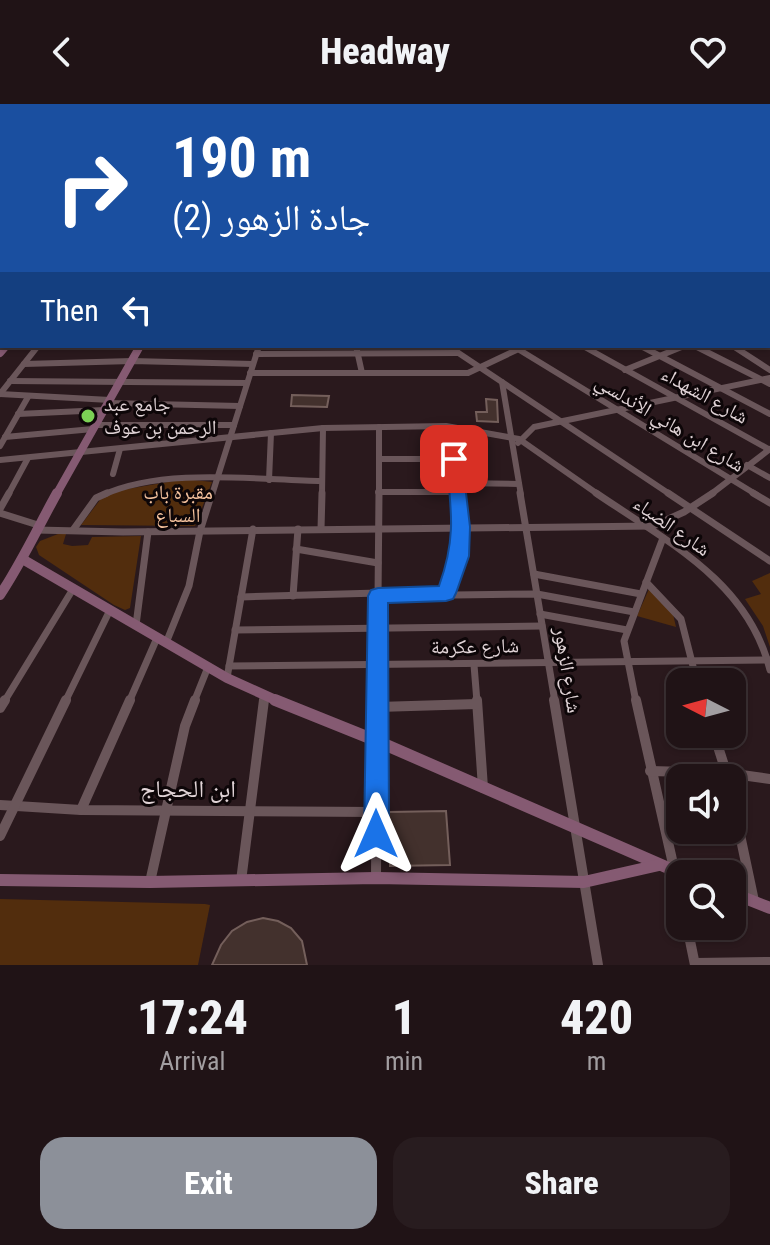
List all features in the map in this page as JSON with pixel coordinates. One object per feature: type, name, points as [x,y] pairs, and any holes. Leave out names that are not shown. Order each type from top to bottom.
[{"type":"main road","points":[[0,595],[24,560],[37,527],[139,348]]},
{"type":"main road","points":[[24,560],[208,667],[228,672],[265,696],[377,741],[666,868]]},
{"type":"main road","points":[[0,880],[150,882],[376,878],[584,882],[660,865]]},
{"type":"main road","points":[[746,899],[770,908]]},
{"type":"street","points":[[0,394],[36,348]]},
{"type":"street","points":[[81,810],[189,586],[200,531],[258,348]]},
{"type":"street","points":[[451,348],[770,561]]},
{"type":"street","points":[[250,373],[468,373],[517,348]]},
{"type":"street","name":"شارع ابن هاني الأندلسي","points":[[521,348],[770,503]]},
{"type":"street","name":"شارع الشهداء","points":[[586,348],[770,449]]},
{"type":"street","points":[[645,348],[770,414]]},
{"type":"street","points":[[625,370],[679,348]]},
{"type":"street","points":[[699,348],[770,384]]},
{"type":"street","points":[[736,348],[770,370]]},
{"type":"street","points":[[256,354],[357,350],[458,353]]},
{"type":"street","points":[[357,350],[362,373]]},
{"type":"street","points":[[24,364],[132,361],[253,364]]},
{"type":"street","points":[[0,460],[323,428],[451,427],[515,439],[534,427],[770,378]]},
{"type":"street","points":[[10,381],[247,383]]},
{"type":"street","name":"شارع الزهور","points":[[502,382],[515,439],[519,484],[598,965]]},
{"type":"street","points":[[0,394],[107,404],[240,406]]},
{"type":"street","points":[[0,446],[28,397]]},
{"type":"street","points":[[18,414],[107,404]]},
{"type":"street","points":[[5,437],[94,427],[234,425]]},
{"type":"street","points":[[376,878],[379,427]]},
{"type":"street","points":[[446,593],[459,556],[461,527],[451,427]]},
{"type":"street","points":[[321,529],[323,428]]},
{"type":"street","points":[[269,480],[271,433]]},
{"type":"street","name":"شارع الضياء","points":[[515,439],[715,576],[737,597],[758,629],[770,670]]},
{"type":"street","points":[[113,474],[120,449]]},
{"type":"street","points":[[28,458],[0,511],[37,527],[148,532],[646,526],[668,521],[770,449]]},
{"type":"street","points":[[379,459],[454,459]]},
{"type":"street","points":[[747,465],[770,478]]},
{"type":"street","points":[[73,530],[96,498],[110,489],[185,478],[322,481]]},
{"type":"street","points":[[378,492],[519,484]]},
{"type":"street","points":[[228,672],[253,529]]},
{"type":"street","points":[[293,596],[298,529]]},
{"type":"street","points":[[136,625],[148,532]]},
{"type":"street","points":[[663,538],[624,641],[650,771],[674,860]]},
{"type":"street","points":[[296,549],[378,563]]},
{"type":"street","points":[[534,574],[641,594]]},
{"type":"street","points":[[646,582],[666,599],[684,623],[692,668]]},
{"type":"street","points":[[0,708],[73,589]]},
{"type":"street","points":[[241,597],[537,594],[634,612]]},
{"type":"street","points":[[0,836],[110,610]]},
{"type":"street","points":[[540,614],[627,630]]},
{"type":"street","points":[[235,630],[542,626]]},
{"type":"street","name":"شارع عكرمة","points":[[228,672],[378,666],[769,660]]},
{"type":"street","points":[[474,665],[483,788]]},
{"type":"street","points":[[150,882],[185,726],[208,667]]},
{"type":"street","points":[[241,881],[265,696]]},
{"type":"street","points":[[378,707],[477,704]]},
{"type":"street","points":[[650,771],[666,772]]},
{"type":"street","points":[[746,777],[770,779]]},
{"type":"street","name":"ابن الحجاج","points":[[0,805],[81,810],[376,812]]},
{"type":"street","points":[[742,844],[754,902]]},
{"type":"street","points":[[690,940],[695,964],[770,962]]},
{"type":"green space","name":"مقبرة باب السباع","points":[[185,479],[212,482],[195,526],[81,525],[103,496]]},
{"type":"green space","points":[[66,534],[63,544],[72,546],[88,545],[92,537],[141,536],[130,608],[125,610],[114,605],[39,555],[36,547],[40,541]]},
{"type":"green space","points":[[770,573],[770,647],[763,626],[745,599],[761,594],[752,581]]},
{"type":"green space","points":[[649,589],[673,614],[676,627],[637,616]]},
{"type":"green space","points":[[0,899],[210,905],[198,965],[0,965]]},
{"type":"building","points":[[292,395],[329,396],[327,407],[291,406]]},
{"type":"building","points":[[486,399],[497,400],[498,422],[477,421],[476,412],[487,412]]},
{"type":"building","points":[[446,811],[450,865],[390,866],[389,812]]},
{"type":"building","points":[[263,918],[291,928],[302,941],[307,965],[212,965],[232,931],[247,922]]},
{"type":"place","name":"جامع عبد الرحمن بن عوف","points":[[88,416]]},
{"type":"route","points":[[376,834],[378,596],[446,593],[459,556],[461,527],[454,459]]}]
